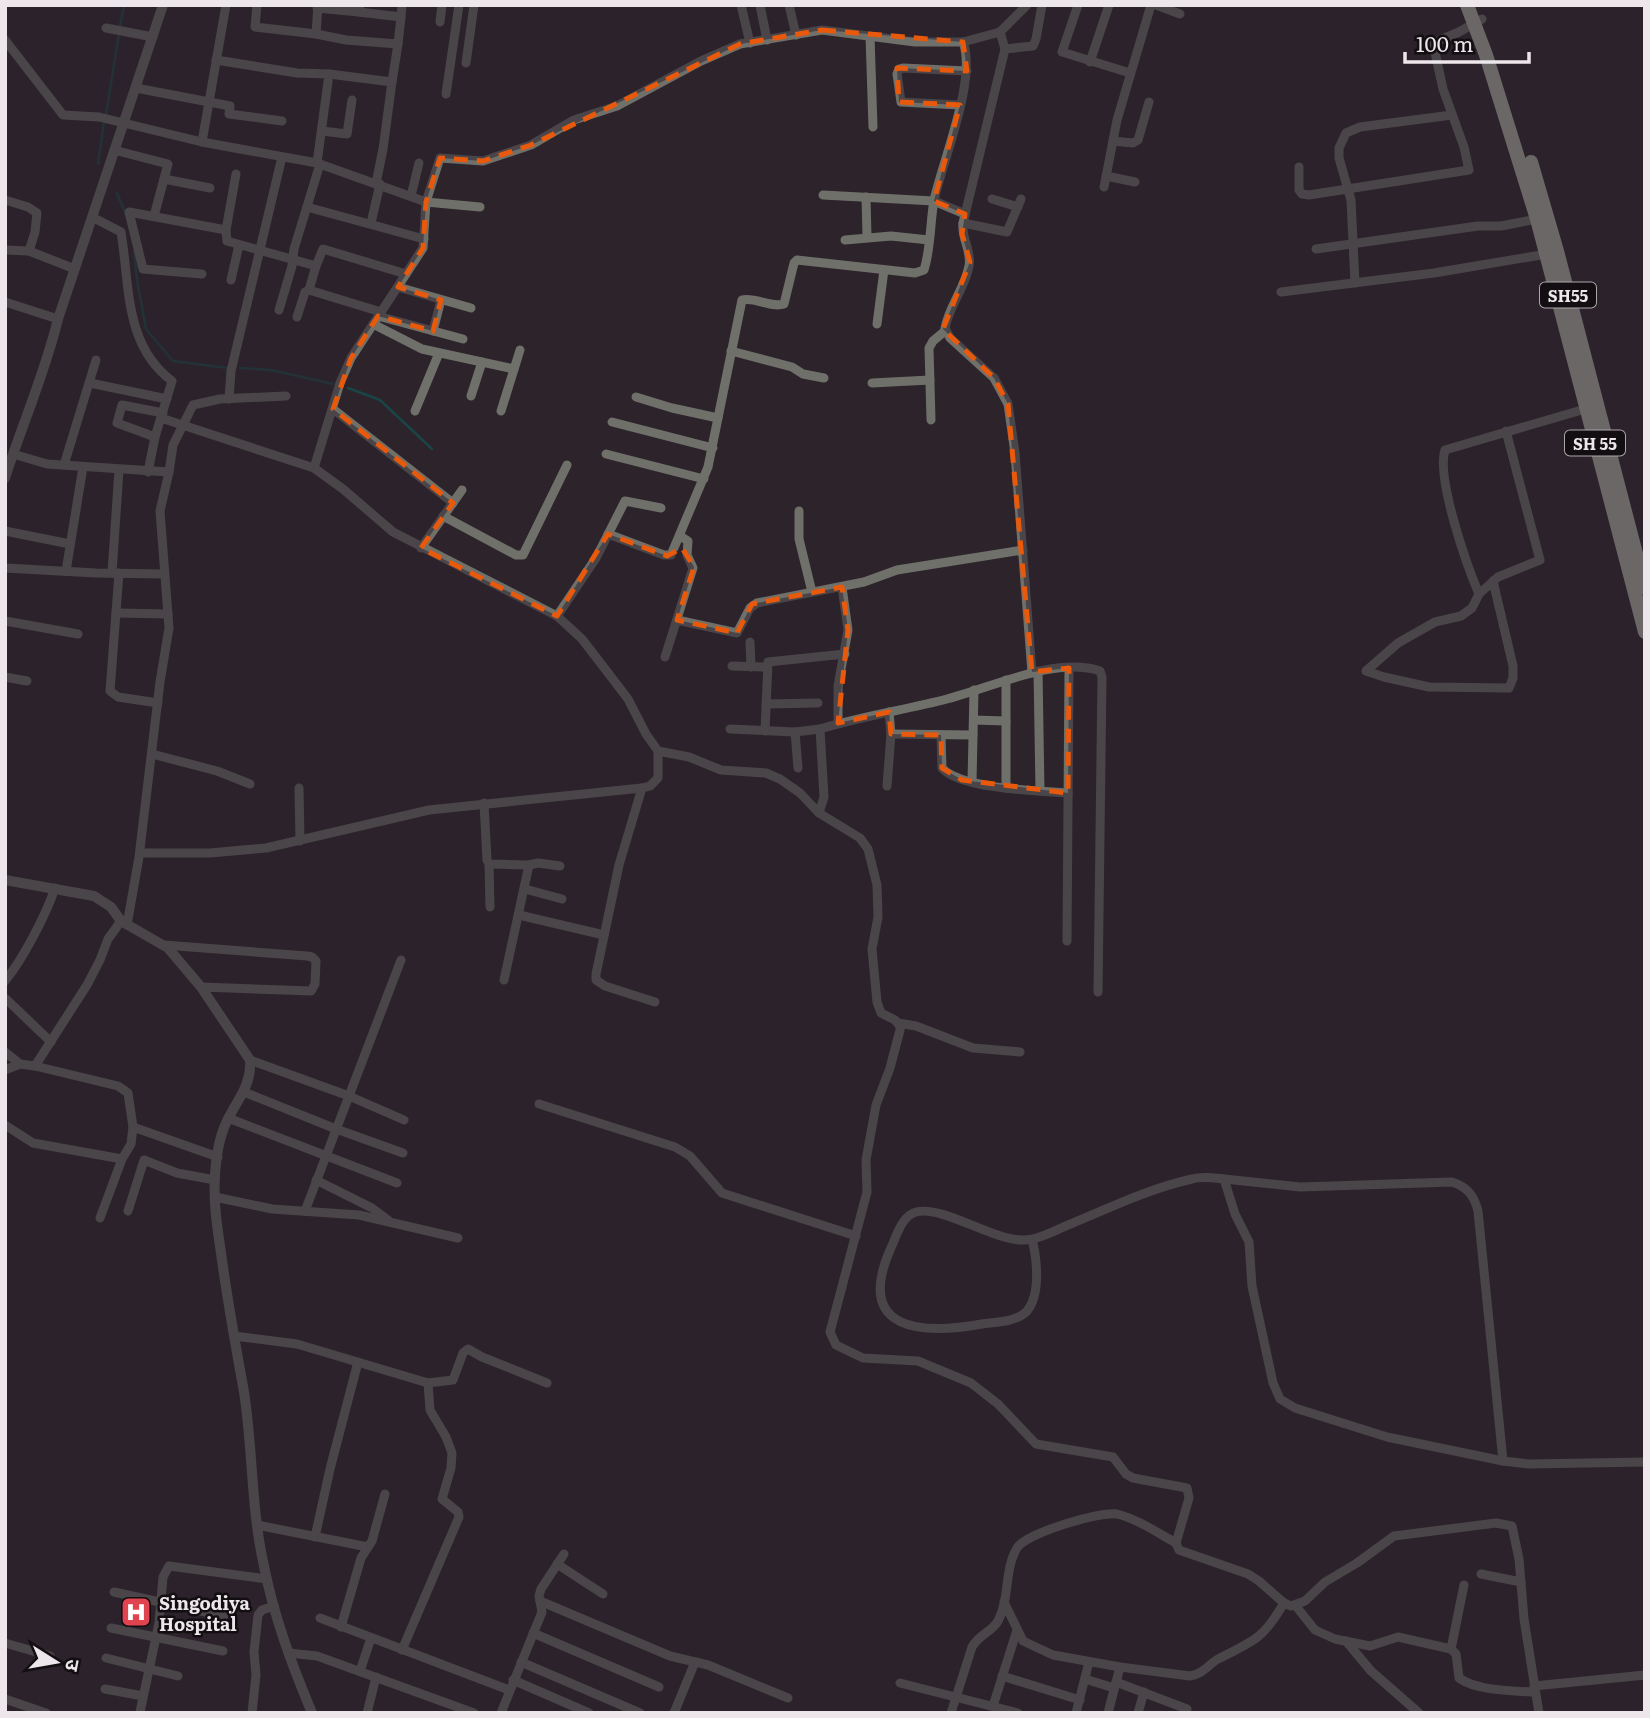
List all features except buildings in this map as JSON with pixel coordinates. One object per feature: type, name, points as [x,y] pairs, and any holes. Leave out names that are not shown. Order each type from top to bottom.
[{"type":"main road","name":"SH 55","points":[[1467,5],[1477,16],[1591,407]]},
{"type":"main road","name":"SH55","points":[[1477,16],[1510,99],[1547,216],[1591,407],[1627,543],[1645,588]]},
{"type":"main road","points":[[1627,543],[1645,632]]},
{"type":"street","points":[[5,478],[48,358],[58,319],[163,5]]},
{"type":"street","points":[[202,142],[226,5]]},
{"type":"street","points":[[257,5],[255,27],[346,40],[398,44]]},
{"type":"street","points":[[370,223],[383,149],[402,5]]},
{"type":"street","points":[[440,22],[442,5]]},
{"type":"street","points":[[446,94],[459,5]]},
{"type":"street","points":[[466,63],[474,5]]},
{"type":"street","points":[[741,5],[750,43]]},
{"type":"street","points":[[760,5],[767,40]]},
{"type":"street","points":[[789,5],[796,35]]},
{"type":"street","points":[[314,468],[340,383],[351,358],[423,248],[426,202],[440,158],[483,161],[531,145],[575,120],[617,106],[701,61],[740,44],[822,30],[915,42],[963,42],[1000,32],[1027,5]]},
{"type":"street","points":[[1005,49],[1033,46],[1037,39],[1042,5]]},
{"type":"street","points":[[1078,5],[1062,52],[1130,73]]},
{"type":"street","points":[[1090,62],[1108,5]]},
{"type":"street","points":[[1104,187],[1130,73],[1154,5],[1180,14]]},
{"type":"street","points":[[316,34],[317,7],[360,8],[401,17]]},
{"type":"street","points":[[1299,167],[1298,190],[1309,195],[1469,170],[1464,147],[1443,89],[1433,44],[1477,16]]},
{"type":"street","points":[[106,28],[153,37]]},
{"type":"street","points":[[1000,32],[1005,49],[964,218],[962,234],[970,262],[945,324],[946,331],[994,378],[1008,404],[1035,672],[1040,791]]},
{"type":"street","points":[[870,36],[873,127]]},
{"type":"street","points":[[5,40],[63,115],[99,117],[202,142],[282,156],[378,183],[426,202],[480,207]]},
{"type":"street","points":[[608,534],[667,556],[671,555],[704,480],[713,448],[742,300],[750,299],[776,306],[784,304],[797,260],[884,270],[922,272],[926,267],[934,201],[967,71],[968,57],[963,42]]},
{"type":"street","points":[[216,60],[297,73],[392,82]]},
{"type":"street","points":[[960,105],[901,102],[897,74],[899,69],[903,68],[967,71]]},
{"type":"street","points":[[279,310],[318,164],[329,74]]},
{"type":"street","points":[[136,88],[230,106],[229,114],[282,121]]},
{"type":"street","points":[[322,131],[347,134],[352,100]]},
{"type":"street","points":[[1113,141],[1133,143],[1138,140],[1149,102]]},
{"type":"street","points":[[1355,283],[1350,200],[1339,158],[1339,148],[1346,133],[1360,127],[1452,115]]},
{"type":"street","points":[[114,150],[168,164],[154,216]]},
{"type":"street","points":[[229,399],[231,370],[282,156]]},
{"type":"street","points":[[411,196],[419,163]]},
{"type":"street","points":[[236,174],[226,230],[227,241],[316,266]]},
{"type":"street","points":[[1106,176],[1135,182]]},
{"type":"street","points":[[164,179],[210,188]]},
{"type":"street","points":[[823,195],[934,201],[964,218],[1007,232],[1020,203],[992,199]]},
{"type":"street","points":[[866,197],[867,237]]},
{"type":"street","points":[[5,200],[28,207],[37,213],[29,251]]},
{"type":"street","points":[[307,207],[424,239]]},
{"type":"street","points":[[202,274],[144,269],[129,212],[226,230]]},
{"type":"street","points":[[92,217],[121,232],[138,341],[156,369],[172,381],[155,437],[148,472]]},
{"type":"street","points":[[1316,249],[1537,219]]},
{"type":"street","points":[[845,240],[891,236],[929,240]]},
{"type":"street","points":[[230,280],[239,245]]},
{"type":"street","points":[[297,317],[324,249],[406,274]]},
{"type":"street","points":[[5,250],[29,251],[75,269]]},
{"type":"street","points":[[1281,292],[1434,273],[1546,254]]},
{"type":"street","points":[[877,324],[884,270]]},
{"type":"street","points":[[398,287],[471,308]]},
{"type":"street","points":[[309,290],[378,318],[463,339]]},
{"type":"street","points":[[433,331],[441,300]]},
{"type":"street","points":[[5,302],[58,319]]},
{"type":"street","points":[[378,318],[408,343],[439,353],[514,369]]},
{"type":"street","points":[[931,420],[929,348],[933,341],[946,331]]},
{"type":"street","points":[[501,411],[520,350]]},
{"type":"street","points":[[731,351],[792,367],[803,374],[824,379]]},
{"type":"street","points":[[415,411],[439,353]]},
{"type":"street","points":[[64,465],[96,360]]},
{"type":"street","points":[[471,396],[482,362]]},
{"type":"street","points":[[872,383],[930,380]]},
{"type":"street","points":[[90,383],[167,399]]},
{"type":"street","points":[[35,1066],[87,985],[108,939],[124,923],[140,853],[169,628],[160,511],[173,445],[193,405],[229,399],[286,396]]},
{"type":"street","points":[[636,397],[718,418]]},
{"type":"street","points":[[140,853],[210,853],[266,848],[403,816],[484,803],[642,788],[650,786],[657,778],[658,751],[628,699],[583,639],[557,616],[393,533],[343,489],[314,468],[183,425],[162,415],[122,405],[117,423],[155,437]]},
{"type":"street","points":[[1479,594],[1466,563],[1447,490],[1442,458],[1445,450],[1591,407]]},
{"type":"street","points":[[333,409],[453,503]]},
{"type":"street","points":[[612,422],[713,448]]},
{"type":"street","points":[[1493,581],[1513,666],[1513,678],[1509,688],[1429,687],[1366,671],[1398,643],[1435,622],[1461,616],[1472,607],[1479,594],[1493,581],[1498,577],[1540,560],[1506,431]]},
{"type":"street","points":[[13,454],[47,464],[169,472]]},
{"type":"street","points":[[606,454],[704,480]]},
{"type":"street","points":[[443,516],[519,556],[525,554],[567,466]]},
{"type":"street","points":[[66,571],[83,467]]},
{"type":"street","points":[[120,470],[115,573],[116,613],[110,691],[118,697],[158,703]]},
{"type":"street","points":[[421,548],[462,491]]},
{"type":"street","points":[[557,616],[596,558],[625,501],[661,508]]},
{"type":"street","points":[[799,511],[799,539],[811,593]]},
{"type":"street","points":[[5,531],[70,544]]},
{"type":"street","points":[[664,657],[694,568],[687,555],[688,541],[680,536]]},
{"type":"street","points":[[677,620],[736,633],[740,631],[752,605],[869,581],[897,570],[1023,550]]},
{"type":"street","points":[[5,568],[164,573]]},
{"type":"street","points":[[838,723],[838,685],[848,626],[842,587]]},
{"type":"street","points":[[116,613],[168,614]]},
{"type":"street","points":[[5,621],[78,634]]},
{"type":"street","points":[[750,642],[751,667]]},
{"type":"street","points":[[765,731],[767,667],[770,661],[845,654]]},
{"type":"street","points":[[732,666],[767,667]]},
{"type":"street","points":[[1067,941],[1069,668]]},
{"type":"street","points":[[730,729],[794,732],[820,729],[948,699],[1035,672],[1069,668],[1098,670],[1102,677],[1098,992]]},
{"type":"street","points":[[5,677],[27,681]]},
{"type":"street","points":[[1006,680],[1006,787]]},
{"type":"street","points":[[972,782],[974,690]]},
{"type":"street","points":[[766,704],[818,703]]},
{"type":"street","points":[[887,786],[891,734],[889,712]]},
{"type":"street","points":[[974,720],[1006,721]]},
{"type":"street","points":[[820,729],[821,808]]},
{"type":"street","points":[[794,732],[798,768]]},
{"type":"street","points":[[891,734],[973,735]]},
{"type":"street","points":[[942,734],[943,770],[963,781],[1068,793]]},
{"type":"street","points":[[658,751],[689,757],[721,770],[766,773],[780,779],[860,838],[868,849],[877,886],[878,917],[872,949],[877,1002],[884,1017],[916,1026],[972,1048],[1020,1052]]},
{"type":"street","points":[[152,754],[217,771],[250,784]]},
{"type":"street","points":[[299,788],[299,841]]},
{"type":"street","points":[[642,788],[625,843],[596,980],[605,986],[655,1002]]},
{"type":"street","points":[[484,803],[490,906]]},
{"type":"street","points":[[489,864],[538,863],[560,866]]},
{"type":"street","points":[[504,980],[529,865]]},
{"type":"street","points":[[5,880],[94,896],[111,907],[124,923],[163,945],[201,987],[250,1060],[251,1072],[244,1092],[229,1118],[218,1157],[215,1180],[218,1234],[252,1452],[257,1525],[267,1579],[288,1653],[312,1713]]},
{"type":"street","points":[[5,981],[37,929],[55,888]]},
{"type":"street","points":[[525,889],[562,899]]},
{"type":"street","points":[[519,915],[604,935]]},
{"type":"street","points":[[163,945],[307,956],[316,961],[315,984],[311,991],[201,987]]},
{"type":"street","points":[[305,1211],[401,960]]},
{"type":"street","points":[[5,998],[51,1042]]},
{"type":"street","points":[[896,1022],[900,1030],[893,1060],[873,1116],[866,1160],[867,1192],[830,1332],[836,1345],[863,1358],[918,1361],[971,1382],[998,1404],[1036,1444],[1113,1457],[1129,1476],[1187,1488],[1189,1498],[1176,1542]]},
{"type":"street","points":[[5,1052],[20,1064]]},
{"type":"street","points":[[250,1060],[349,1096],[404,1120]]},
{"type":"street","points":[[5,1070],[20,1064],[35,1066],[123,1088],[128,1093],[133,1127],[131,1144],[122,1159],[100,1218]]},
{"type":"street","points":[[244,1092],[403,1153]]},
{"type":"street","points":[[539,1104],[675,1147],[690,1156],[722,1193],[856,1236]]},
{"type":"street","points":[[229,1118],[397,1184]]},
{"type":"street","points":[[5,1125],[33,1143],[122,1159]]},
{"type":"street","points":[[133,1127],[218,1157]]},
{"type":"street","points":[[128,1211],[144,1160],[177,1173],[215,1180]]},
{"type":"street","points":[[1032,1239],[1037,1276],[1032,1301],[1019,1317],[956,1329],[933,1329],[914,1326],[894,1318],[887,1312],[879,1293],[883,1268],[903,1221],[916,1212],[932,1213],[1017,1240],[1032,1239],[1123,1202],[1192,1179],[1300,1186],[1452,1182],[1463,1185],[1472,1194],[1478,1211],[1503,1461]]},
{"type":"street","points":[[316,1180],[372,1208],[388,1220]]},
{"type":"street","points":[[1224,1180],[1235,1214],[1249,1242],[1252,1286],[1273,1383],[1280,1399],[1295,1408],[1387,1437],[1503,1461],[1529,1464],[1645,1462]]},
{"type":"street","points":[[215,1197],[272,1209],[345,1213],[388,1220],[458,1238]]},
{"type":"street","points":[[234,1336],[297,1344],[428,1383],[453,1380],[463,1353],[468,1349],[547,1382]]},
{"type":"street","points":[[315,1537],[358,1362]]},
{"type":"street","points":[[402,1650],[459,1517],[458,1512],[442,1499],[451,1468],[452,1453],[430,1410],[428,1383]]},
{"type":"street","points":[[341,1627],[361,1558],[374,1535],[385,1494]]},
{"type":"street","points":[[951,1713],[974,1643],[995,1625],[1004,1602],[1017,1549],[1028,1537],[1041,1532],[1114,1514],[1176,1542],[1184,1553],[1248,1574],[1284,1603],[1295,1605],[1305,1601],[1325,1582],[1394,1536],[1496,1522],[1512,1526],[1539,1713]]},
{"type":"street","points":[[257,1525],[368,1547]]},
{"type":"street","points":[[501,1713],[542,1612],[541,1589],[564,1554]]},
{"type":"street","points":[[557,1564],[603,1594]]},
{"type":"street","points":[[139,1712],[156,1639],[164,1572],[172,1565],[267,1579]]},
{"type":"street","points":[[1480,1574],[1521,1582]]},
{"type":"street","points":[[1451,1649],[1464,1585]]},
{"type":"street","points":[[114,1592],[223,1616]]},
{"type":"street","points":[[540,1601],[670,1656],[708,1665],[788,1698]]},
{"type":"street","points":[[1004,1602],[1020,1637],[1029,1645],[1053,1655],[1184,1676],[1199,1674],[1217,1660],[1244,1648],[1262,1635],[1284,1603]]},
{"type":"street","points":[[1295,1605],[1320,1634],[1370,1646],[1398,1637],[1451,1649],[1456,1654],[1457,1674],[1462,1680],[1499,1690],[1535,1689],[1645,1675]]},
{"type":"street","points":[[253,1713],[256,1675],[254,1651],[258,1615],[262,1610],[275,1606]]},
{"type":"street","points":[[320,1618],[509,1690]]},
{"type":"street","points":[[111,1628],[223,1651]]},
{"type":"street","points":[[993,1706],[1017,1630]]},
{"type":"street","points":[[533,1633],[659,1687]]},
{"type":"street","points":[[360,1671],[371,1638]]},
{"type":"street","points":[[1346,1641],[1371,1671],[1419,1713]]},
{"type":"street","points":[[5,1643],[50,1656]]},
{"type":"street","points":[[288,1653],[317,1656],[474,1713]]},
{"type":"street","points":[[106,1658],[178,1676]]},
{"type":"street","points":[[521,1662],[640,1713]]},
{"type":"street","points":[[674,1713],[695,1662]]},
{"type":"street","points":[[1076,1713],[1089,1662]]},
{"type":"street","points":[[1108,1713],[1120,1667]]},
{"type":"street","points":[[1002,1676],[1080,1700]]},
{"type":"street","points":[[367,1713],[376,1677]]},
{"type":"street","points":[[1085,1679],[1144,1692],[1187,1709]]},
{"type":"street","points":[[513,1680],[589,1713]]},
{"type":"street","points":[[900,1683],[1018,1713]]},
{"type":"street","points":[[105,1689],[143,1696]]},
{"type":"street","points":[[1138,1713],[1144,1692]]},
{"type":"street","points":[[5,1699],[46,1713]]},
{"type":"highlighted area","points":[[822,30],[963,42],[967,71],[897,68],[899,102],[960,105],[934,201],[965,214],[962,234],[970,262],[943,329],[994,378],[1008,404],[1032,672],[1069,668],[1068,793],[962,780],[942,768],[941,735],[891,734],[889,712],[838,723],[848,630],[842,587],[752,604],[737,633],[677,620],[694,567],[682,548],[667,556],[608,534],[557,616],[421,548],[453,503],[333,409],[351,358],[378,316],[433,331],[441,300],[398,287],[423,248],[426,202],[440,158],[483,161],[531,145],[740,44]]},
{"type":"waterway","points":[[120,26],[124,5]]},
{"type":"waterway","points":[[106,114],[119,34]]},
{"type":"waterway","points":[[98,164],[104,122]]},
{"type":"waterway","points":[[117,193],[126,215]]},
{"type":"waterway","points":[[134,252],[146,329],[173,361],[228,368]]},
{"type":"waterway","points":[[240,368],[271,370],[333,384]]},
{"type":"waterway","points":[[348,388],[380,400],[432,449]]},
{"type":"place","name":"Singodiya Hospital","points":[[136,1612]]}]
